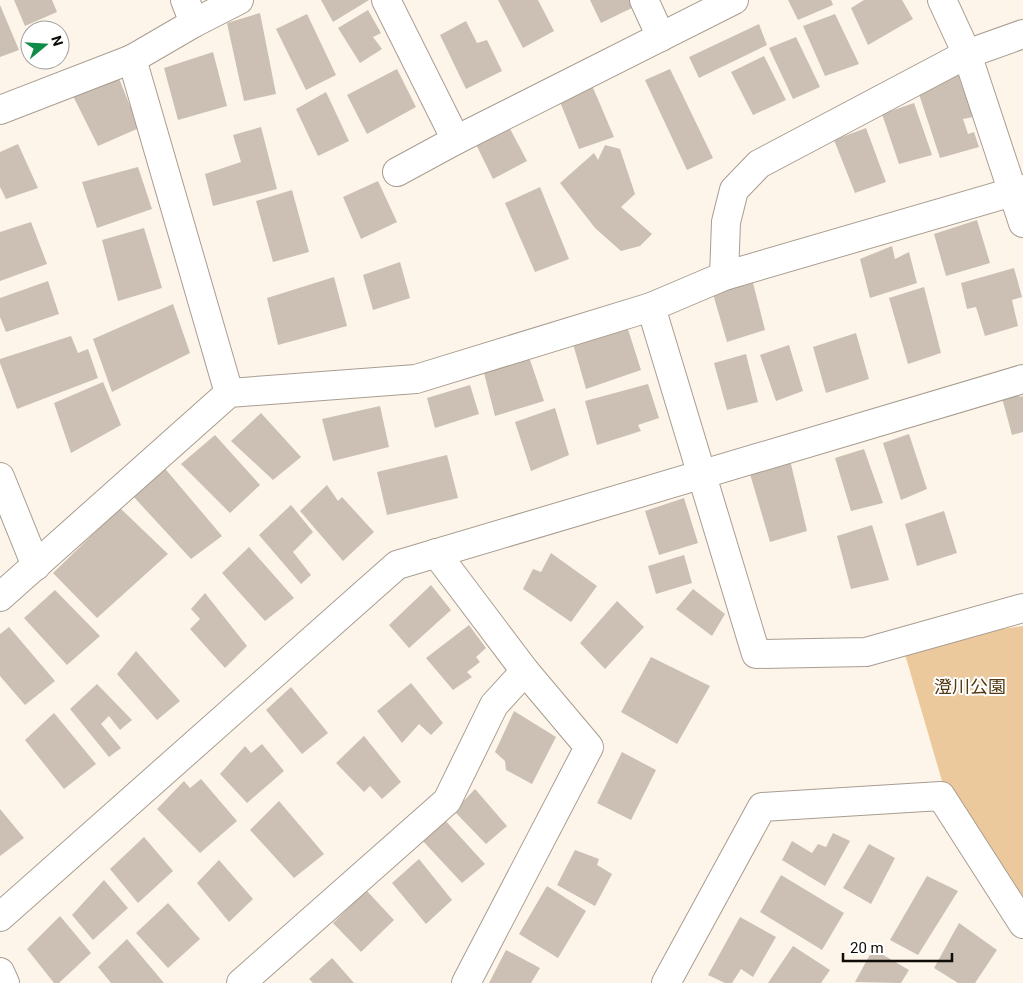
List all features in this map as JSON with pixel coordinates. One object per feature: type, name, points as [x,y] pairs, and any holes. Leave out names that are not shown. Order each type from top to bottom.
[{"type":"street","points":[[0,110],[132,59],[189,12],[239,0]]},
{"type":"street","points":[[386,0],[456,140]]},
{"type":"street","points":[[644,0],[661,37]]},
{"type":"street","points":[[397,172],[456,140],[734,0]]},
{"type":"street","points":[[942,0],[967,54],[1018,191],[1023,223]]},
{"type":"street","points":[[724,276],[726,222],[734,190],[759,164],[967,54],[1023,34]]},
{"type":"street","points":[[132,59],[229,393]]},
{"type":"street","points":[[0,598],[229,393],[416,379],[651,307],[724,276],[1018,191]]},
{"type":"street","points":[[651,307],[756,654],[866,652],[1023,608]]},
{"type":"street","points":[[0,917],[396,565],[1023,379]]},
{"type":"street","points":[[0,478],[36,566]]},
{"type":"street","points":[[436,553],[525,671],[589,747],[466,983]]},
{"type":"street","points":[[242,983],[447,801],[494,705],[525,671]]},
{"type":"street","points":[[672,981],[762,807],[941,796],[1023,924]]},
{"type":"street","points":[[0,972],[5,983]]},
{"type":"green space","name":"澄川公園","points":[[1023,626],[1023,899],[942,781],[902,644]]},
{"type":"building","points":[[14,0],[52,0],[57,12],[39,20],[22,20]]},
{"type":"building","points":[[321,0],[369,0],[333,22]]},
{"type":"building","points":[[498,0],[538,0],[554,31],[523,48]]},
{"type":"building","points":[[590,0],[634,0],[636,6],[601,23]]},
{"type":"building","points":[[788,0],[831,0],[833,5],[798,20]]},
{"type":"building","points":[[864,0],[902,0],[913,19],[868,45],[851,8]]},
{"type":"building","points":[[0,5],[19,50],[0,57]]},
{"type":"building","points":[[368,10],[381,33],[373,37],[382,49],[360,63],[338,28]]},
{"type":"building","points":[[260,13],[276,94],[244,101],[227,23]]},
{"type":"building","points":[[307,14],[336,75],[306,90],[276,29]]},
{"type":"building","points":[[835,14],[859,64],[825,76],[803,26]]},
{"type":"building","points":[[466,21],[477,43],[487,40],[502,71],[466,89],[440,35]]},
{"type":"building","points":[[759,24],[767,45],[699,78],[689,57]]},
{"type":"building","points":[[796,37],[820,87],[793,99],[769,48]]},
{"type":"building","points":[[213,52],[227,106],[178,120],[164,68]]},
{"type":"building","points":[[764,56],[786,100],[753,115],[731,72]]},
{"type":"building","points":[[955,66],[973,117],[963,119],[968,134],[974,132],[979,147],[940,158],[913,76]]},
{"type":"building","points":[[397,69],[416,107],[367,134],[347,95]]},
{"type":"building","points":[[585,69],[614,137],[579,149],[552,82]]},
{"type":"building","points":[[670,69],[713,158],[687,170],[645,80]]},
{"type":"building","points":[[118,76],[130,106],[137,104],[146,125],[98,146],[73,96]]},
{"type":"building","points":[[326,92],[349,141],[318,156],[296,109]]},
{"type":"building","points":[[914,103],[932,155],[899,164],[882,114]]},
{"type":"building","points":[[499,108],[527,161],[493,179],[466,124]]},
{"type":"building","points":[[261,127],[277,189],[213,206],[205,174],[241,162],[233,135]]},
{"type":"building","points":[[866,128],[886,182],[855,193],[834,140]]},
{"type":"building","points":[[18,144],[38,188],[6,199],[0,187],[0,152]]},
{"type":"building","points":[[605,145],[620,149],[635,194],[621,207],[652,234],[640,246],[621,251],[595,228],[560,183],[594,153],[598,160]]},
{"type":"building","points":[[138,167],[152,209],[97,228],[82,182]]},
{"type":"building","points":[[378,181],[397,222],[361,239],[343,197]]},
{"type":"building","points":[[540,187],[569,259],[535,272],[505,203]]},
{"type":"building","points":[[292,190],[309,252],[273,262],[256,201]]},
{"type":"building","points":[[977,220],[990,263],[946,276],[934,234]]},
{"type":"building","points":[[31,222],[47,264],[0,281],[0,232]]},
{"type":"building","points":[[144,228],[162,288],[118,301],[102,240]]},
{"type":"building","points":[[892,246],[895,259],[909,252],[917,283],[870,298],[860,259]]},
{"type":"building","points":[[400,262],[410,298],[373,310],[363,275]]},
{"type":"building","points":[[1014,268],[1022,297],[1012,300],[1018,326],[985,336],[976,307],[967,309],[961,283]]},
{"type":"building","points":[[334,277],[347,326],[278,345],[267,298]]},
{"type":"building","points":[[48,281],[59,314],[6,332],[0,317],[0,298]]},
{"type":"building","points":[[753,283],[765,330],[727,342],[713,294]]},
{"type":"building","points":[[924,287],[941,353],[908,364],[889,298]]},
{"type":"building","points":[[173,304],[190,353],[112,392],[93,339]]},
{"type":"building","points":[[625,320],[641,370],[586,389],[571,337]]},
{"type":"building","points":[[856,333],[869,379],[826,393],[813,347]]},
{"type":"building","points":[[71,336],[78,353],[88,349],[98,378],[17,409],[0,359]]},
{"type":"building","points":[[789,345],[803,391],[776,401],[760,355]]},
{"type":"building","points":[[528,354],[544,401],[495,416],[483,369]]},
{"type":"building","points":[[746,354],[758,402],[727,410],[714,363]]},
{"type":"building","points":[[103,382],[121,425],[71,453],[54,403]]},
{"type":"building","points":[[648,384],[659,418],[638,425],[641,431],[597,445],[585,401]]},
{"type":"building","points":[[470,385],[479,414],[435,428],[427,398]]},
{"type":"building","points":[[1016,390],[1020,397],[1023,396],[1023,432],[1012,435],[1002,398]]},
{"type":"building","points":[[380,406],[389,447],[333,461],[322,419]]},
{"type":"building","points":[[555,408],[569,455],[531,471],[515,422]]},
{"type":"building","points":[[261,413],[301,457],[273,480],[231,441]]},
{"type":"building","points":[[909,434],[927,489],[901,500],[883,443]]},
{"type":"building","points":[[215,435],[260,485],[230,513],[181,464]]},
{"type":"building","points":[[864,449],[883,503],[851,511],[835,458]]},
{"type":"building","points":[[447,455],[458,498],[387,515],[377,472]]},
{"type":"building","points":[[790,460],[807,531],[770,542],[750,474]]},
{"type":"building","points":[[162,465],[222,536],[191,559],[132,495]]},
{"type":"building","points":[[327,485],[338,501],[342,497],[374,532],[343,561],[300,511]]},
{"type":"building","points":[[684,498],[698,543],[659,555],[645,511]]},
{"type":"building","points":[[291,505],[313,532],[293,552],[311,575],[301,584],[259,535]]},
{"type":"building","points":[[120,508],[168,554],[97,618],[53,573]]},
{"type":"building","points":[[944,511],[957,553],[917,566],[905,524]]},
{"type":"building","points":[[872,525],[889,580],[851,589],[837,536]]},
{"type":"building","points":[[249,547],[294,598],[265,621],[222,573]]},
{"type":"building","points":[[551,553],[597,586],[571,622],[523,589],[533,569],[541,572]]},
{"type":"building","points":[[684,555],[692,583],[656,594],[648,566]]},
{"type":"building","points":[[431,585],[451,610],[409,648],[389,625]]},
{"type":"building","points":[[693,589],[725,614],[712,636],[676,609]]},
{"type":"building","points":[[55,590],[100,636],[67,665],[24,618]]},
{"type":"building","points":[[205,593],[247,646],[225,668],[190,629],[200,619],[191,609]]},
{"type":"building","points":[[617,601],[644,627],[605,669],[580,643]]},
{"type":"building","points":[[469,625],[486,648],[476,657],[480,662],[467,672],[472,677],[453,690],[426,658]]},
{"type":"building","points":[[9,627],[55,681],[25,705],[0,676],[0,634]]},
{"type":"building","points":[[136,651],[180,701],[157,720],[117,674]]},
{"type":"building","points":[[651,657],[710,686],[677,744],[621,712]]},
{"type":"building","points":[[411,683],[443,723],[431,735],[419,724],[402,743],[377,711]]},
{"type":"building","points":[[97,684],[132,720],[120,730],[109,716],[101,724],[121,748],[109,757],[70,709]]},
{"type":"building","points":[[291,687],[328,733],[302,754],[266,710]]},
{"type":"building","points":[[514,711],[556,737],[532,784],[506,770],[505,761],[495,752]]},
{"type":"building","points":[[54,713],[96,764],[64,789],[25,740]]},
{"type":"building","points":[[364,736],[401,782],[382,799],[370,786],[364,792],[336,763]]},
{"type":"building","points":[[262,744],[284,771],[247,803],[220,774],[245,746],[251,753]]},
{"type":"building","points":[[622,752],[656,770],[631,820],[597,803]]},
{"type":"building","points":[[201,779],[237,821],[200,853],[157,809],[184,781],[190,788]]},
{"type":"building","points":[[475,789],[507,826],[486,844],[454,811]]},
{"type":"building","points":[[279,801],[324,854],[294,878],[250,830]]},
{"type":"building","points":[[0,809],[24,838],[0,856]]},
{"type":"building","points":[[443,818],[485,864],[462,883],[421,839]]},
{"type":"building","points":[[833,833],[850,841],[825,886],[782,860],[792,841],[812,853],[818,844],[826,847]]},
{"type":"building","points":[[144,837],[173,871],[138,903],[110,869]]},
{"type":"building","points":[[869,844],[895,858],[871,904],[843,888]]},
{"type":"building","points":[[575,850],[599,859],[597,865],[612,874],[595,906],[557,885]]},
{"type":"building","points":[[419,859],[452,900],[426,924],[392,883]]},
{"type":"building","points":[[219,860],[253,899],[229,922],[197,883]]},
{"type":"building","points":[[781,875],[844,913],[822,950],[760,912]]},
{"type":"building","points":[[927,876],[958,891],[918,955],[890,940]]},
{"type":"building","points":[[104,880],[128,908],[93,940],[72,915]]},
{"type":"building","points":[[547,886],[586,911],[558,958],[519,934]]},
{"type":"building","points":[[366,890],[394,920],[361,952],[333,923]]},
{"type":"building","points":[[168,903],[200,939],[168,968],[136,933]]},
{"type":"building","points":[[60,916],[91,953],[59,983],[54,983],[27,949]]},
{"type":"building","points":[[740,917],[776,937],[753,977],[741,969],[732,983],[725,983],[708,975]]},
{"type":"building","points":[[959,923],[997,950],[975,983],[958,983],[934,968]]},
{"type":"building","points":[[127,939],[164,983],[111,983],[98,967]]},
{"type":"building","points":[[793,946],[830,970],[821,983],[768,983]]},
{"type":"building","points":[[873,949],[909,970],[901,983],[855,982]]},
{"type":"building","points":[[506,950],[540,968],[531,983],[489,983]]},
{"type":"building","points":[[332,958],[354,983],[313,983],[309,979]]}]
